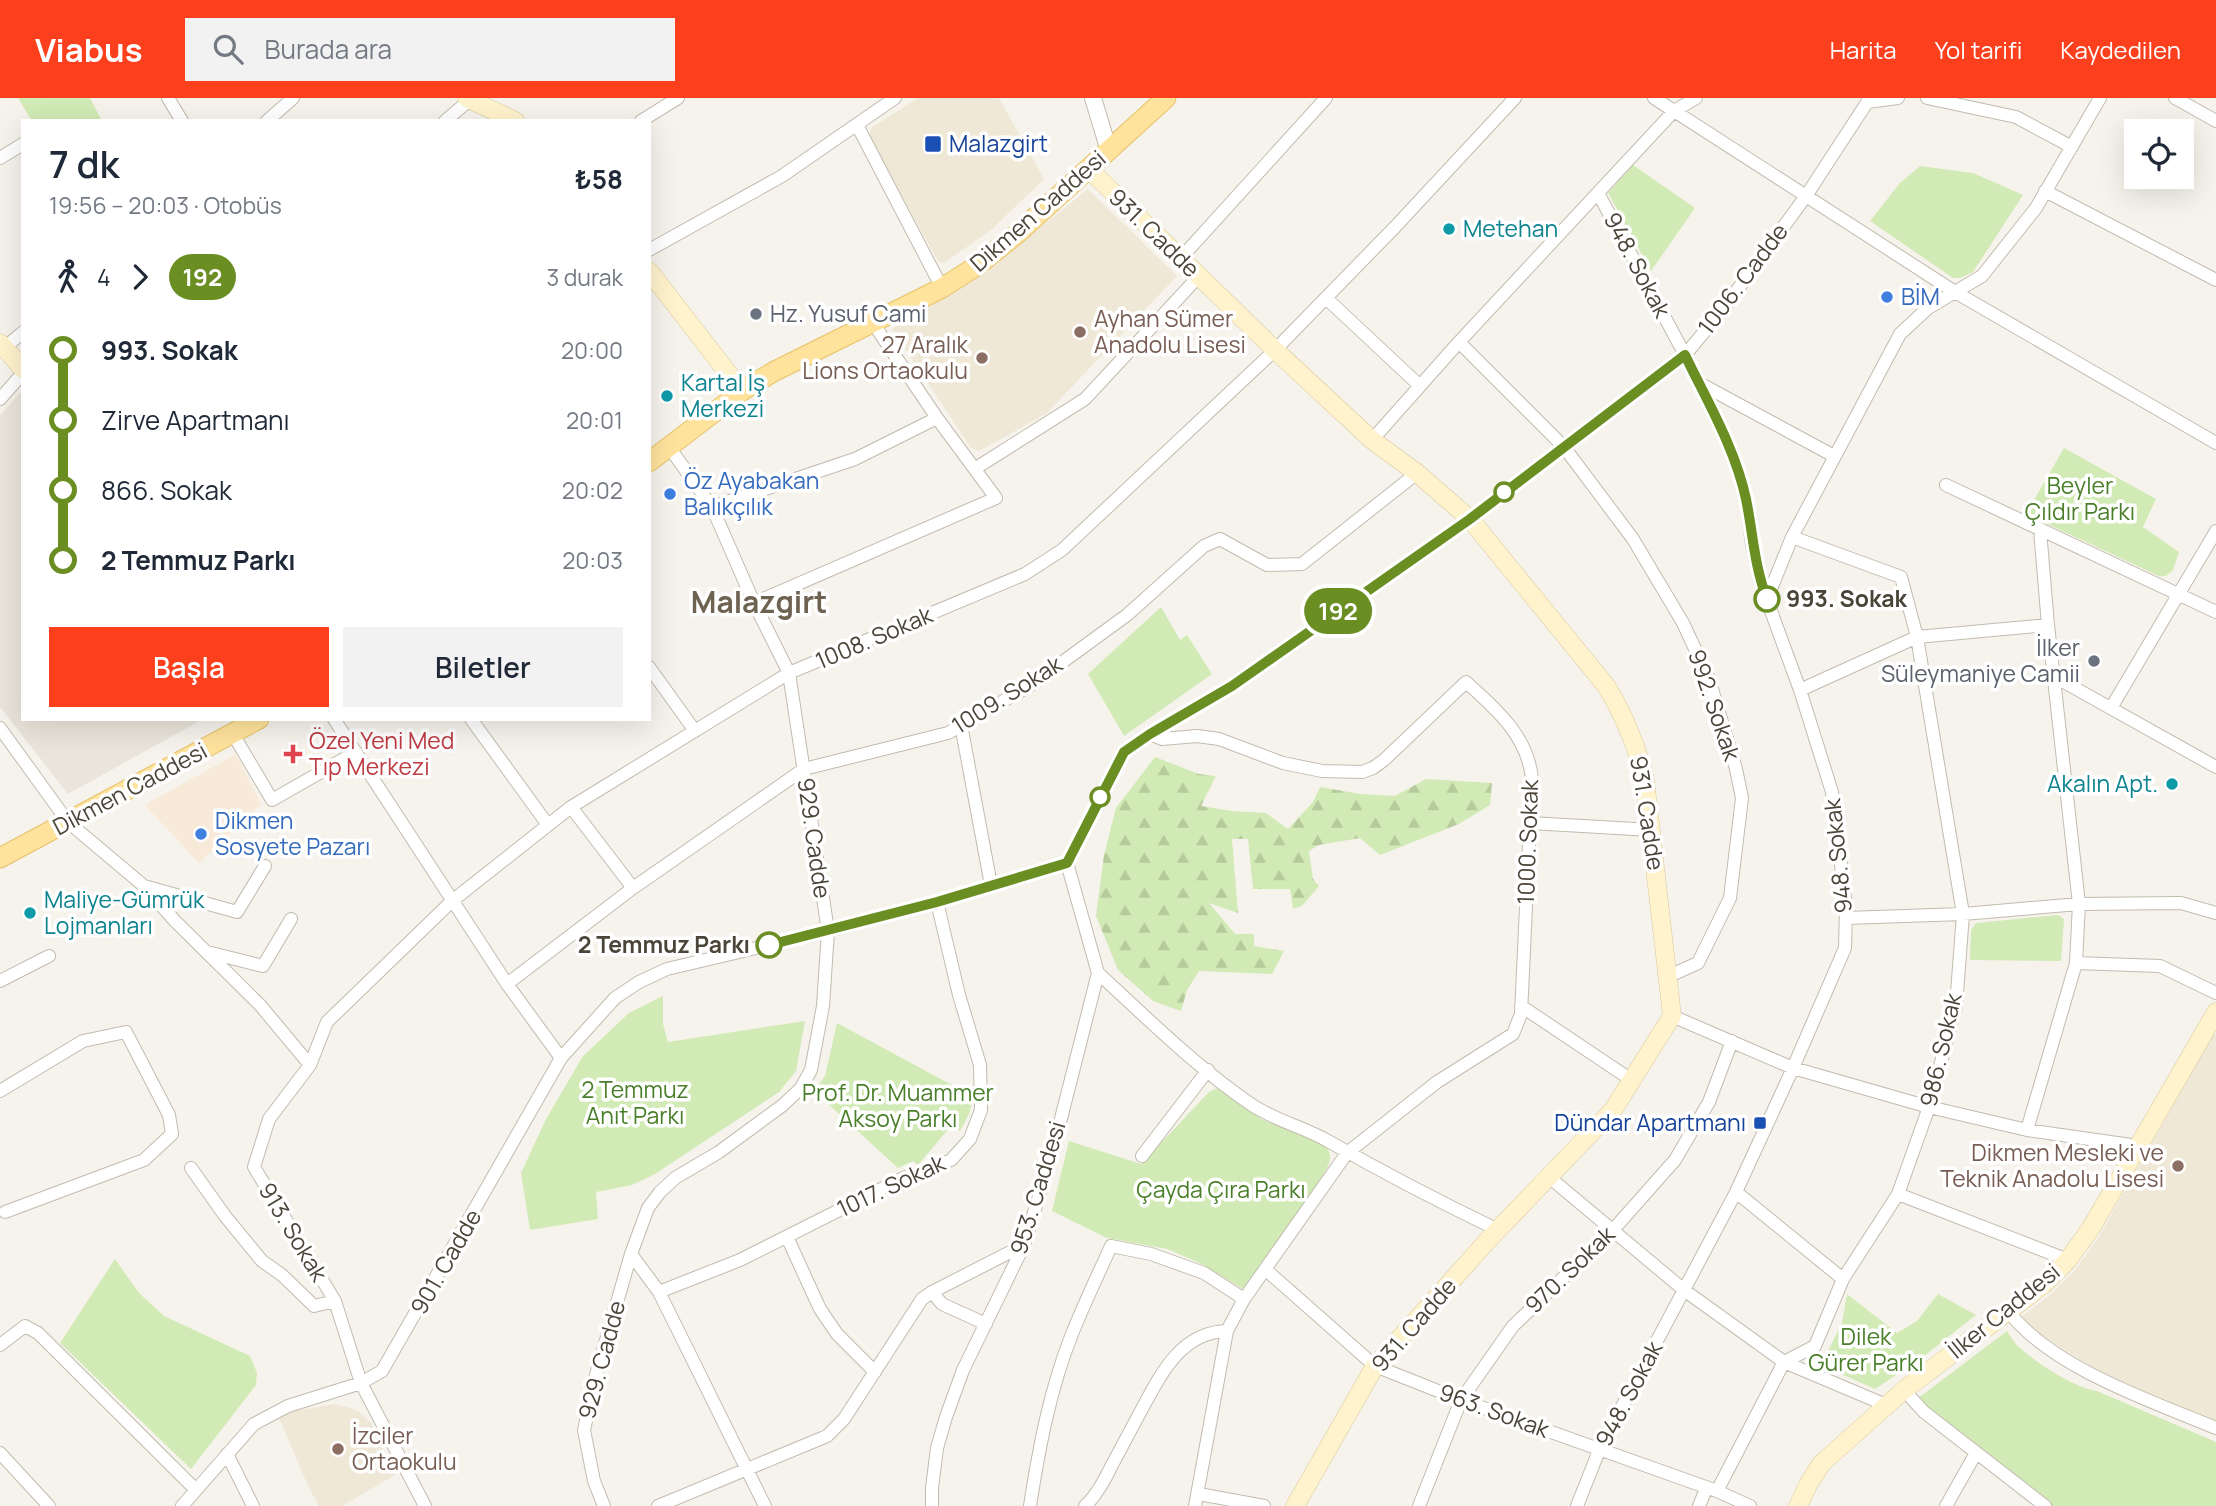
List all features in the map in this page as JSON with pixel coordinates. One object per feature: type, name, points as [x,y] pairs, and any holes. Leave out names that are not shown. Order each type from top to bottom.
[{"type":"main road","points":[[470,98],[511,119]]},
{"type":"main road","name":"Dikmen Caddesi","points":[[651,460],[742,390],[799,357],[942,288],[995,253],[1166,98]]},
{"type":"main road","name":"931. Cadde","points":[[1089,169],[1372,440],[1418,473],[1470,519],[1607,687],[1623,713],[1646,780],[1672,1016],[1613,1110],[1498,1230],[1375,1366],[1296,1506]]},
{"type":"main road","points":[[651,274],[742,390]]},
{"type":"main road","points":[[2,346],[21,369]]},
{"type":"main road","name":"Dikmen Caddesi","points":[[0,858],[256,721]]},
{"type":"main road","name":"İlker Caddesi","points":[[1798,1506],[1822,1463],[1904,1390],[2043,1285],[2068,1260],[2091,1228],[2216,1012]]},
{"type":"street","points":[[168,98],[181,119]]},
{"type":"street","points":[[269,119],[293,98]]},
{"type":"street","points":[[448,119],[470,98]]},
{"type":"street","points":[[644,119],[678,98]]},
{"type":"street","points":[[870,98],[877,110]]},
{"type":"street","points":[[651,249],[782,176],[895,98]]},
{"type":"street","points":[[1093,98],[1109,151]]},
{"type":"street","points":[[1180,259],[1326,98]]},
{"type":"street","name":"1008. Sokak","points":[[452,901],[571,807],[789,673],[1025,574],[1062,550],[1275,350],[1515,98]]},
{"type":"street","points":[[1654,98],[1955,292],[2216,443]]},
{"type":"street","points":[[1372,440],[1459,342],[1674,111],[1696,98]]},
{"type":"street","points":[[1869,100],[1898,98]]},
{"type":"street","points":[[1927,98],[2016,117],[2072,147]]},
{"type":"street","points":[[1767,599],[1793,537],[1899,334],[1928,308],[1982,276],[2035,208],[2100,98]]},
{"type":"street","points":[[2175,98],[2216,121]]},
{"type":"street","name":"1006. Cadde","points":[[1067,863],[1124,752],[1232,686],[1470,519],[1685,355],[1724,308],[1806,196],[1869,100]]},
{"type":"street","points":[[857,125],[942,288]]},
{"type":"street","points":[[0,158],[21,145]]},
{"type":"street","points":[[2045,191],[2216,280]]},
{"type":"street","name":"948. Sokak","points":[[1577,1506],[1600,1448],[1736,1192],[1793,1068],[1845,948],[1846,918],[1832,792],[1800,690],[1767,599],[1752,544],[1746,499],[1732,453],[1685,355],[1598,193]]},
{"type":"street","points":[[976,468],[1085,399],[1199,276]]},
{"type":"street","points":[[1326,298],[1420,386]]},
{"type":"street","points":[[754,603],[996,498],[937,418],[873,323]]},
{"type":"street","points":[[2,346],[21,333]]},
{"type":"street","name":"992. Sokak","points":[[1459,342],[1563,447],[1633,539],[1683,623],[1709,679],[1742,798],[1730,898],[1698,963],[1669,976]]},
{"type":"street","points":[[0,399],[21,373]]},
{"type":"street","points":[[1699,383],[1835,456]]},
{"type":"street","points":[[712,506],[855,459],[937,418]]},
{"type":"street","name":"929. Cadde","points":[[604,1506],[594,1481],[584,1430],[596,1376],[631,1254],[648,1208],[675,1178],[719,1152],[783,1105],[801,1088],[811,1070],[817,1044],[823,1006],[828,931],[789,673],[754,603],[712,506],[669,447]]},
{"type":"street","name":"1009. Sokak","points":[[507,984],[633,888],[804,769],[948,733],[1031,685],[1127,615],[1204,546],[1220,539],[1267,565],[1303,564],[1418,473]]},
{"type":"street","points":[[1946,485],[2216,612]]},
{"type":"street","points":[[2027,1130],[2076,963],[2079,904],[2039,530]]},
{"type":"street","points":[[2111,708],[2216,531]]},
{"type":"street","name":"986. Sokak","points":[[1784,1362],[1815,1346],[1843,1279],[1898,1194],[1930,1107],[1956,1006],[1963,914],[1917,636],[1901,577],[1793,537]]},
{"type":"street","points":[[1800,690],[1917,636],[2048,625]]},
{"type":"street","points":[[651,670],[695,731]]},
{"type":"street","points":[[2055,677],[2216,767]]},
{"type":"street","name":"1000. Sokak","points":[[1150,734],[1162,739],[1208,737],[1283,763],[1322,771],[1362,772],[1384,760],[1466,682],[1501,714],[1524,747],[1532,779],[1519,1022],[1513,1034],[1437,1082],[1347,1153],[1244,1299],[1227,1331],[1197,1500]]},
{"type":"street","points":[[335,721],[507,984],[561,1058]]},
{"type":"street","points":[[472,721],[548,825]]},
{"type":"street","points":[[961,725],[991,885]]},
{"type":"street","points":[[0,728],[68,822],[144,886],[260,1005],[310,1065]]},
{"type":"street","points":[[233,734],[272,800],[356,752]]},
{"type":"street","points":[[571,807],[633,888]]},
{"type":"street","points":[[1530,824],[1651,830]]},
{"type":"street","points":[[828,931],[1067,863]]},
{"type":"street","name":"953. Caddesi","points":[[932,1506],[937,1448],[946,1417],[963,1370],[1024,1245],[1052,1154],[1098,973],[1067,863]]},
{"type":"street","points":[[144,886],[237,912],[265,866]]},
{"type":"street","name":"913. Sokak","points":[[425,1506],[361,1383],[335,1301],[254,1167],[270,1119],[310,1065],[327,1022],[452,901]]},
{"type":"street","name":"1017. Sokak","points":[[659,1292],[740,1260],[903,1178],[951,1160],[962,1150],[981,1110],[980,1065],[959,995],[937,902]]},
{"type":"street","points":[[1846,918],[1963,914],[2079,904],[2181,903],[2216,913]]},
{"type":"street","points":[[206,952],[263,966],[291,919]]},
{"type":"street","name":"901. Cadde","points":[[182,1506],[254,1424],[288,1406],[361,1383],[382,1371],[561,1058],[615,998],[639,982],[667,969],[828,931]]},
{"type":"street","points":[[0,981],[49,956]]},
{"type":"street","points":[[2076,963],[2160,966],[2216,993]]},
{"type":"street","points":[[1098,973],[1208,1070],[1255,1107],[1326,1140],[1415,1190],[1498,1230]]},
{"type":"street","points":[[1521,1006],[1633,1080]]},
{"type":"street","points":[[1672,1016],[1793,1068],[1930,1107],[2027,1130],[2138,1146]]},
{"type":"street","points":[[0,1091],[83,1041],[126,1032],[169,1115],[172,1134],[144,1160],[5,1212]]},
{"type":"street","name":"970. Sokak","points":[[1419,1506],[1461,1400],[1513,1326],[1612,1230],[1675,1160],[1709,1101],[1732,1041]]},
{"type":"street","points":[[1142,1156],[1208,1070]]},
{"type":"street","points":[[191,1168],[225,1216],[262,1261],[314,1306],[335,1301]]},
{"type":"street","points":[[1549,1177],[1684,1290],[1784,1362],[1886,1405]]},
{"type":"street","points":[[1736,1192],[1843,1279]]},
{"type":"street","points":[[1898,1194],[2068,1260]]},
{"type":"street","points":[[787,1237],[820,1309],[838,1334],[875,1372]]},
{"type":"street","points":[[657,1506],[827,1436],[844,1419],[914,1309],[932,1292],[1024,1245]]},
{"type":"street","points":[[1030,1506],[1038,1454],[1058,1377],[1072,1336],[1111,1246],[1151,1254],[1204,1273],[1244,1299]]},
{"type":"street","points":[[631,1254],[659,1292],[765,1506]]},
{"type":"street","name":"963. Sokak","points":[[1266,1270],[1375,1366],[1750,1506]]},
{"type":"street","points":[[932,1292],[942,1304],[986,1324]]},
{"type":"street","points":[[2008,1311],[2021,1328],[2092,1374],[2216,1428]]},
{"type":"street","points":[[0,1345],[25,1326],[38,1333],[195,1489]]},
{"type":"street","points":[[1085,1506],[1106,1476],[1161,1374],[1176,1353],[1194,1340],[1214,1331],[1227,1331]]},
{"type":"street","points":[[1699,1506],[1712,1490],[1784,1362]]},
{"type":"street","points":[[1904,1390],[1924,1412],[2045,1506]]},
{"type":"street","points":[[1946,1506],[1976,1453]]},
{"type":"street","points":[[227,1454],[253,1506]]},
{"type":"street","points":[[3,1462],[49,1506]]},
{"type":"street","points":[[1197,1500],[1264,1506]]},
{"type":"shaded area","points":[[918,98],[999,98],[1044,179],[991,230],[944,263],[938,261],[869,137],[871,128]]},
{"type":"shaded area","points":[[1088,189],[1177,276],[1047,413],[979,451],[971,448],[892,329],[993,266]]},
{"type":"shaded area","points":[[21,394],[21,721],[199,721],[68,794],[0,707],[0,415]]},
{"type":"shaded area","name":"Dikmen Sosyete Pazarı","points":[[236,754],[261,804],[199,863],[145,805]]},
{"type":"shaded area","points":[[2214,1033],[2216,1424],[2162,1402],[2094,1369],[2023,1323],[2021,1317],[2050,1295],[2075,1270],[2098,1238]]},
{"type":"shaded area","name":"İzciler Ortaokulu","points":[[335,1404],[357,1410],[371,1423],[395,1475],[342,1506],[319,1506],[279,1418],[294,1411]]},
{"type":"green space","points":[[18,98],[90,98],[101,119],[31,119]]},
{"type":"green space","points":[[1633,165],[1695,208],[1651,271],[1608,193]]},
{"type":"green space","points":[[1920,166],[1973,173],[2023,195],[1973,272],[1960,278],[1953,278],[1870,221],[1900,183]]},
{"type":"green space","name":"Beyler Çıldır Parkı","points":[[2064,448],[2156,499],[2143,527],[2179,552],[2173,570],[2166,576],[2159,576],[2026,514]]},
{"type":"green space","points":[[1161,607],[1180,640],[1187,635],[1212,674],[1124,736],[1088,674]]},
{"type":"green space","points":[[1155,757],[1199,774],[1216,776],[1201,806],[1266,813],[1288,829],[1313,802],[1320,787],[1360,794],[1395,796],[1426,779],[1492,783],[1490,805],[1459,824],[1380,855],[1360,838],[1319,845],[1309,851],[1313,879],[1319,886],[1302,906],[1293,909],[1290,889],[1253,889],[1248,839],[1232,839],[1238,913],[1209,903],[1235,934],[1254,934],[1254,946],[1284,951],[1272,974],[1199,971],[1187,990],[1181,1011],[1153,1001],[1118,970],[1096,916],[1104,855],[1116,808]]},
{"type":"green space","points":[[2058,915],[2064,919],[2061,961],[1970,960],[1971,930],[1976,923]]},
{"type":"green space","name":"2 Temmuz Anıt Parkı","points":[[663,996],[663,1024],[668,1042],[805,1021],[796,1071],[779,1092],[655,1174],[632,1185],[596,1192],[598,1219],[530,1230],[521,1173],[546,1119],[583,1056],[629,1013]]},
{"type":"green space","name":"Prof. Dr. Muammer Aksoy Parkı","points":[[837,1023],[974,1097],[960,1131],[951,1126],[918,1165],[913,1161],[898,1168],[814,1091],[825,1076]]},
{"type":"green space","name":"Çayda Çıra Parkı","points":[[1220,1087],[1261,1119],[1324,1144],[1330,1157],[1322,1177],[1245,1290],[1200,1263],[1167,1249],[1107,1238],[1052,1211],[1069,1141],[1141,1164],[1209,1092]]},
{"type":"green space","points":[[115,1259],[139,1293],[164,1316],[250,1356],[257,1373],[256,1385],[191,1469],[60,1343]]},
{"type":"green space","name":"Dilek Gürer Parkı","points":[[1847,1294],[1897,1333],[1917,1321],[1938,1294],[1976,1315],[1919,1360],[1875,1389],[1821,1365],[1842,1323]]},
{"type":"green space","points":[[2007,1331],[2027,1354],[2067,1380],[2216,1442],[2216,1506],[2049,1506],[1917,1399]]},
{"type":"bus line","name":"192","points":[[769,945],[937,902],[1067,863],[1124,752],[1232,686],[1470,519],[1685,355],[1732,453],[1746,499],[1752,544],[1767,599]]},
{"type":"place","name":"Malazgirt","points":[[933,144]]},
{"type":"place","name":"Metehan","points":[[1449,229]]},
{"type":"place","name":"BİM","points":[[1887,297]]},
{"type":"place","name":"Hz. Yusuf Cami","points":[[756,314]]},
{"type":"place","name":"Ayhan Sümer Anadolu Lisesi","points":[[1080,332]]},
{"type":"place","name":"27 Aralık Lions Ortaokulu","points":[[982,358]]},
{"type":"place","name":"Kartal İş Merkezi","points":[[667,396]]},
{"type":"place","name":"Öz Ayabakan Balıkçılık","points":[[670,494]]},
{"type":"place","name":"993. Sokak","points":[[1767,599]]},
{"type":"place","name":"İlker Süleymaniye Camii","points":[[2094,661]]},
{"type":"place","name":"Özel Yeni Med Tıp Merkezi","points":[[293,754]]},
{"type":"place","name":"Akalın Apt.","points":[[2172,784]]},
{"type":"place","name":"Dikmen Sosyete Pazarı","points":[[201,834]]},
{"type":"place","name":"Maliye-Gümrük Lojmanları","points":[[30,913]]},
{"type":"place","name":"2 Temmuz Parkı","points":[[769,945]]},
{"type":"place","name":"Dündar Apartmanı","points":[[1760,1123]]},
{"type":"place","name":"Dikmen Mesleki ve Teknik Anadolu Lisesi","points":[[2178,1166]]},
{"type":"place","name":"İzciler Ortaokulu","points":[[338,1449]]},
{"type":"district","name":"Malazgirt","points":[[759,603]]}]
